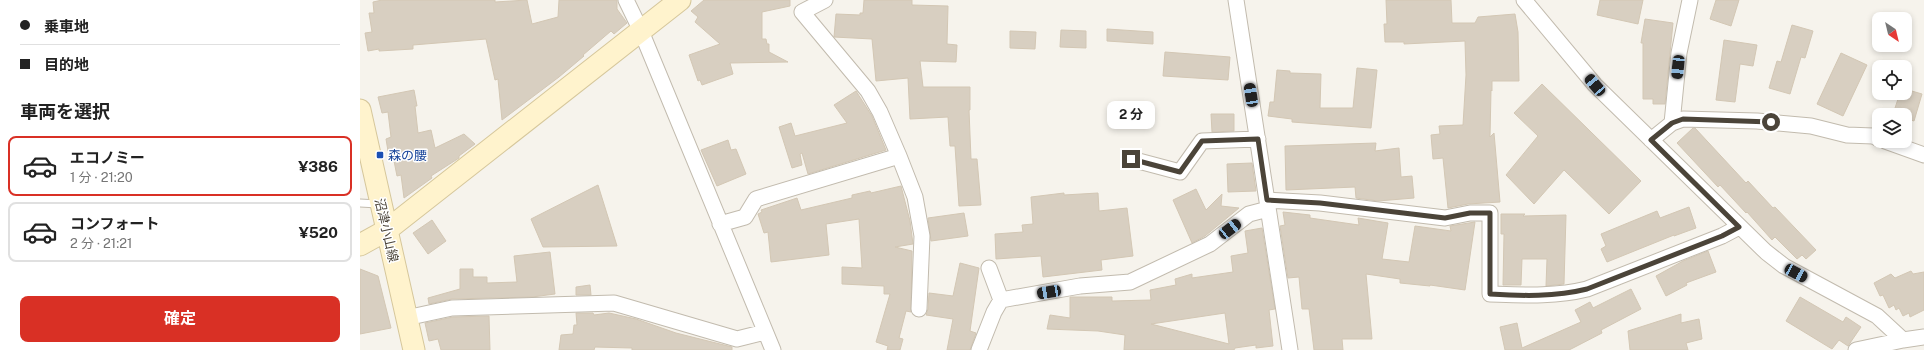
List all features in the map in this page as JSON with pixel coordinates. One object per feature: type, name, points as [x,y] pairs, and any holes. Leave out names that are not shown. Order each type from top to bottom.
[{"type":"street","points":[[626,0],[641,31],[772,350]]},
{"type":"street","points":[[360,245],[387,230],[680,0]]},
{"type":"street","points":[[824,0],[802,12],[868,91],[880,112],[915,197],[922,236],[919,309]]},
{"type":"street","points":[[1236,0],[1290,350]]},
{"type":"street","points":[[1524,0],[1595,85],[1739,227],[1784,266],[1877,316],[1903,340]]},
{"type":"street","points":[[1672,123],[1679,53],[1690,0]]},
{"type":"street","name":"沼津小山線","points":[[360,110],[370,203],[387,230],[414,350]]},
{"type":"street","points":[[1651,140],[1672,123],[1683,119],[1757,121],[1811,126],[1847,134],[1872,136]]},
{"type":"street","points":[[1131,159],[1180,172],[1202,141],[1258,139]]},
{"type":"street","points":[[1906,148],[1924,154]]},
{"type":"street","points":[[720,224],[745,216],[756,199],[899,156]]},
{"type":"street","points":[[979,350],[994,312],[1001,300],[1080,286],[1130,282],[1210,244],[1249,214],[1268,204],[1320,203],[1445,218],[1470,213],[1490,213],[1490,294],[1530,296],[1569,294],[1587,289],[1722,236],[1739,227]]},
{"type":"street","points":[[989,268],[1001,300]]},
{"type":"street","points":[[406,318],[452,308],[614,303],[737,339],[765,332]]},
{"type":"street","points":[[1865,349],[1903,340],[1924,337]]},
{"type":"building","points":[[382,0],[495,0],[495,2],[527,0],[532,24],[558,17],[559,0],[617,0],[617,9],[627,23],[614,34],[611,31],[559,77],[502,120],[498,79],[495,80],[486,39],[413,45],[413,49],[379,51],[379,49],[368,51],[365,33],[372,32],[369,13],[374,13],[373,2]]},
{"type":"building","points":[[704,0],[790,0],[790,6],[762,12],[762,39],[766,39],[767,44],[769,44],[769,52],[788,62],[730,63],[733,74],[702,85],[700,80],[698,81],[689,55],[720,44],[695,22],[698,17],[691,11]]},
{"type":"building","points":[[864,0],[912,0],[912,5],[948,6],[947,44],[957,45],[956,62],[920,61],[923,87],[970,87],[969,110],[971,159],[977,159],[981,205],[959,206],[955,146],[950,146],[948,117],[910,119],[908,78],[876,81],[872,39],[834,37],[836,14],[860,15],[860,13],[863,13]]},
{"type":"building","points":[[1386,0],[1451,0],[1452,23],[1475,23],[1478,17],[1515,14],[1518,32],[1519,81],[1492,81],[1492,91],[1491,90],[1490,137],[1494,133],[1500,202],[1468,204],[1448,208],[1443,158],[1433,159],[1431,135],[1440,134],[1439,126],[1463,125],[1466,75],[1465,41],[1404,44],[1404,42],[1385,42],[1384,24],[1387,24]]},
{"type":"building","points":[[1600,0],[1643,0],[1638,24],[1597,15]]},
{"type":"building","points":[[1716,0],[1739,0],[1731,26],[1710,19]]},
{"type":"building","points":[[1645,19],[1673,23],[1665,104],[1653,104],[1653,99],[1643,99],[1643,43],[1641,43]]},
{"type":"building","points":[[1792,25],[1813,31],[1805,58],[1801,57],[1790,94],[1769,88],[1777,61],[1781,62]]},
{"type":"building","points":[[1107,29],[1153,32],[1153,44],[1107,41]]},
{"type":"building","points":[[1061,30],[1086,31],[1086,48],[1060,47]]},
{"type":"building","points":[[1010,31],[1036,32],[1035,49],[1010,48]]},
{"type":"building","points":[[1724,40],[1757,45],[1753,66],[1740,64],[1735,102],[1716,100]]},
{"type":"building","points":[[1165,52],[1230,57],[1228,80],[1163,76]]},
{"type":"building","points":[[1841,53],[1867,65],[1843,116],[1817,104]]},
{"type":"building","points":[[1357,68],[1377,70],[1371,128],[1292,122],[1292,119],[1268,116],[1270,102],[1274,102],[1277,70],[1290,71],[1290,73],[1321,74],[1320,108],[1353,108]]},
{"type":"building","points":[[1542,84],[1641,181],[1609,214],[1564,170],[1534,204],[1506,175],[1538,136],[1514,113]]},
{"type":"building","points":[[414,90],[417,106],[415,106],[418,133],[431,130],[435,148],[464,134],[475,144],[459,156],[459,158],[431,176],[432,178],[404,198],[401,175],[397,176],[392,151],[388,151],[386,139],[391,137],[388,112],[382,113],[378,97]]},
{"type":"building","points":[[856,91],[872,116],[886,150],[808,174],[802,153],[800,154],[802,165],[792,168],[779,127],[791,123],[795,136],[847,123],[834,105]]},
{"type":"building","points":[[1912,91],[1922,94],[1914,121],[1912,120],[1912,108],[1895,108],[1898,100],[1912,100]]},
{"type":"building","points":[[1211,114],[1234,114],[1234,131],[1212,132]]},
{"type":"building","points":[[1693,128],[1695,128],[1746,183],[1748,181],[1816,250],[1806,259],[1802,255],[1797,259],[1775,237],[1772,240],[1720,185],[1718,187],[1677,143]]},
{"type":"building","points":[[728,140],[731,150],[736,149],[746,174],[717,186],[701,150]]},
{"type":"building","points":[[1376,143],[1375,151],[1399,148],[1401,177],[1412,176],[1414,198],[1378,201],[1356,198],[1355,187],[1286,190],[1285,146]]},
{"type":"building","points":[[1252,163],[1256,191],[1228,192],[1227,164]]},
{"type":"building","points":[[598,185],[617,246],[543,247],[531,219]]},
{"type":"building","points":[[901,186],[910,221],[913,244],[895,247],[912,251],[911,312],[906,311],[899,338],[903,339],[900,350],[887,350],[888,346],[876,342],[890,294],[884,294],[884,286],[842,284],[842,267],[862,268],[859,219],[826,224],[829,255],[771,262],[768,232],[764,233],[758,214],[762,212],[761,210],[797,198],[801,210],[852,198],[852,195],[870,191],[871,193]]},
{"type":"building","points":[[1196,189],[1206,210],[1222,194],[1221,206],[1239,208],[1205,236],[1192,243],[1173,200]]},
{"type":"building","points":[[1064,193],[1064,195],[1098,193],[1099,211],[1127,208],[1133,256],[1101,260],[1102,270],[1043,277],[1041,256],[996,259],[995,234],[1023,232],[1022,225],[1033,224],[1031,197]]},
{"type":"building","points":[[1689,207],[1696,228],[1674,235],[1607,262],[1601,249],[1606,246],[1601,234],[1657,211],[1660,218]]},
{"type":"building","points":[[1283,212],[1310,215],[1310,218],[1359,225],[1358,218],[1388,223],[1382,259],[1409,262],[1415,226],[1451,231],[1450,226],[1475,222],[1465,290],[1430,285],[1400,283],[1400,279],[1366,274],[1372,339],[1342,339],[1343,350],[1314,350],[1309,309],[1302,309],[1299,277],[1288,278],[1280,226],[1285,225]]},
{"type":"building","points":[[964,213],[968,236],[931,241],[928,218]]},
{"type":"building","points":[[1501,214],[1525,214],[1523,216],[1566,215],[1564,284],[1546,286],[1547,259],[1522,259],[1521,285],[1503,285],[1504,234],[1501,234]]},
{"type":"building","points":[[432,220],[446,241],[428,254],[413,233]]},
{"type":"building","points":[[1262,228],[1275,309],[1269,310],[1273,346],[1256,348],[1256,345],[1235,348],[1234,350],[1124,350],[1125,335],[1098,331],[1047,329],[1050,315],[1070,318],[1070,297],[1112,297],[1112,301],[1151,300],[1150,290],[1176,285],[1175,279],[1192,274],[1192,278],[1233,272],[1231,256],[1248,253],[1245,231]],"holes":[[[1225,313],[1229,344],[1151,324]]]},
{"type":"building","points":[[1708,251],[1716,272],[1686,283],[1687,285],[1666,296],[1656,276],[1683,261]]},
{"type":"building","points":[[550,252],[555,294],[532,297],[452,299],[429,304],[428,298],[460,289],[460,269],[473,269],[473,277],[487,277],[487,283],[517,282],[514,256]]},
{"type":"building","points":[[960,263],[979,268],[970,331],[976,333],[970,350],[947,350],[953,319],[926,315],[929,293],[953,296]]},
{"type":"building","points":[[360,269],[378,276],[391,328],[360,334]]},
{"type":"building","points":[[1911,271],[1913,274],[1924,272],[1924,310],[1910,317],[1909,313],[1903,316],[1899,308],[1896,310],[1894,305],[1889,308],[1883,295],[1880,296],[1874,283],[1891,274],[1895,278]]},
{"type":"building","points":[[590,285],[591,295],[576,295],[576,287]]},
{"type":"building","points":[[1631,289],[1641,309],[1601,330],[1602,333],[1569,350],[1505,350],[1500,327],[1517,323],[1522,348],[1581,322],[1575,310],[1590,302],[1593,308]]},
{"type":"building","points":[[1800,297],[1843,322],[1846,317],[1861,327],[1848,346],[1839,340],[1832,349],[1786,321]]},
{"type":"building","points":[[576,313],[593,313],[594,315],[609,313],[636,319],[676,333],[732,347],[732,350],[632,350],[632,348],[595,347],[594,350],[559,350],[561,335],[573,334],[574,325],[577,325]]},
{"type":"building","points":[[1681,314],[1681,323],[1699,319],[1702,339],[1686,343],[1688,350],[1630,350],[1628,331]]},
{"type":"building","points":[[489,316],[490,350],[441,350],[438,339],[429,341],[425,323],[453,317]]},
{"type":"place","name":"森の腰","points":[[380,155]]},
{"type":"route","points":[[1131,159],[1180,172],[1202,141],[1258,139],[1267,200],[1320,203],[1400,214],[1445,218],[1470,213],[1490,213],[1490,294],[1530,296],[1569,294],[1587,289],[1722,236],[1739,227],[1651,140],[1672,123],[1683,119],[1771,122]]}]
